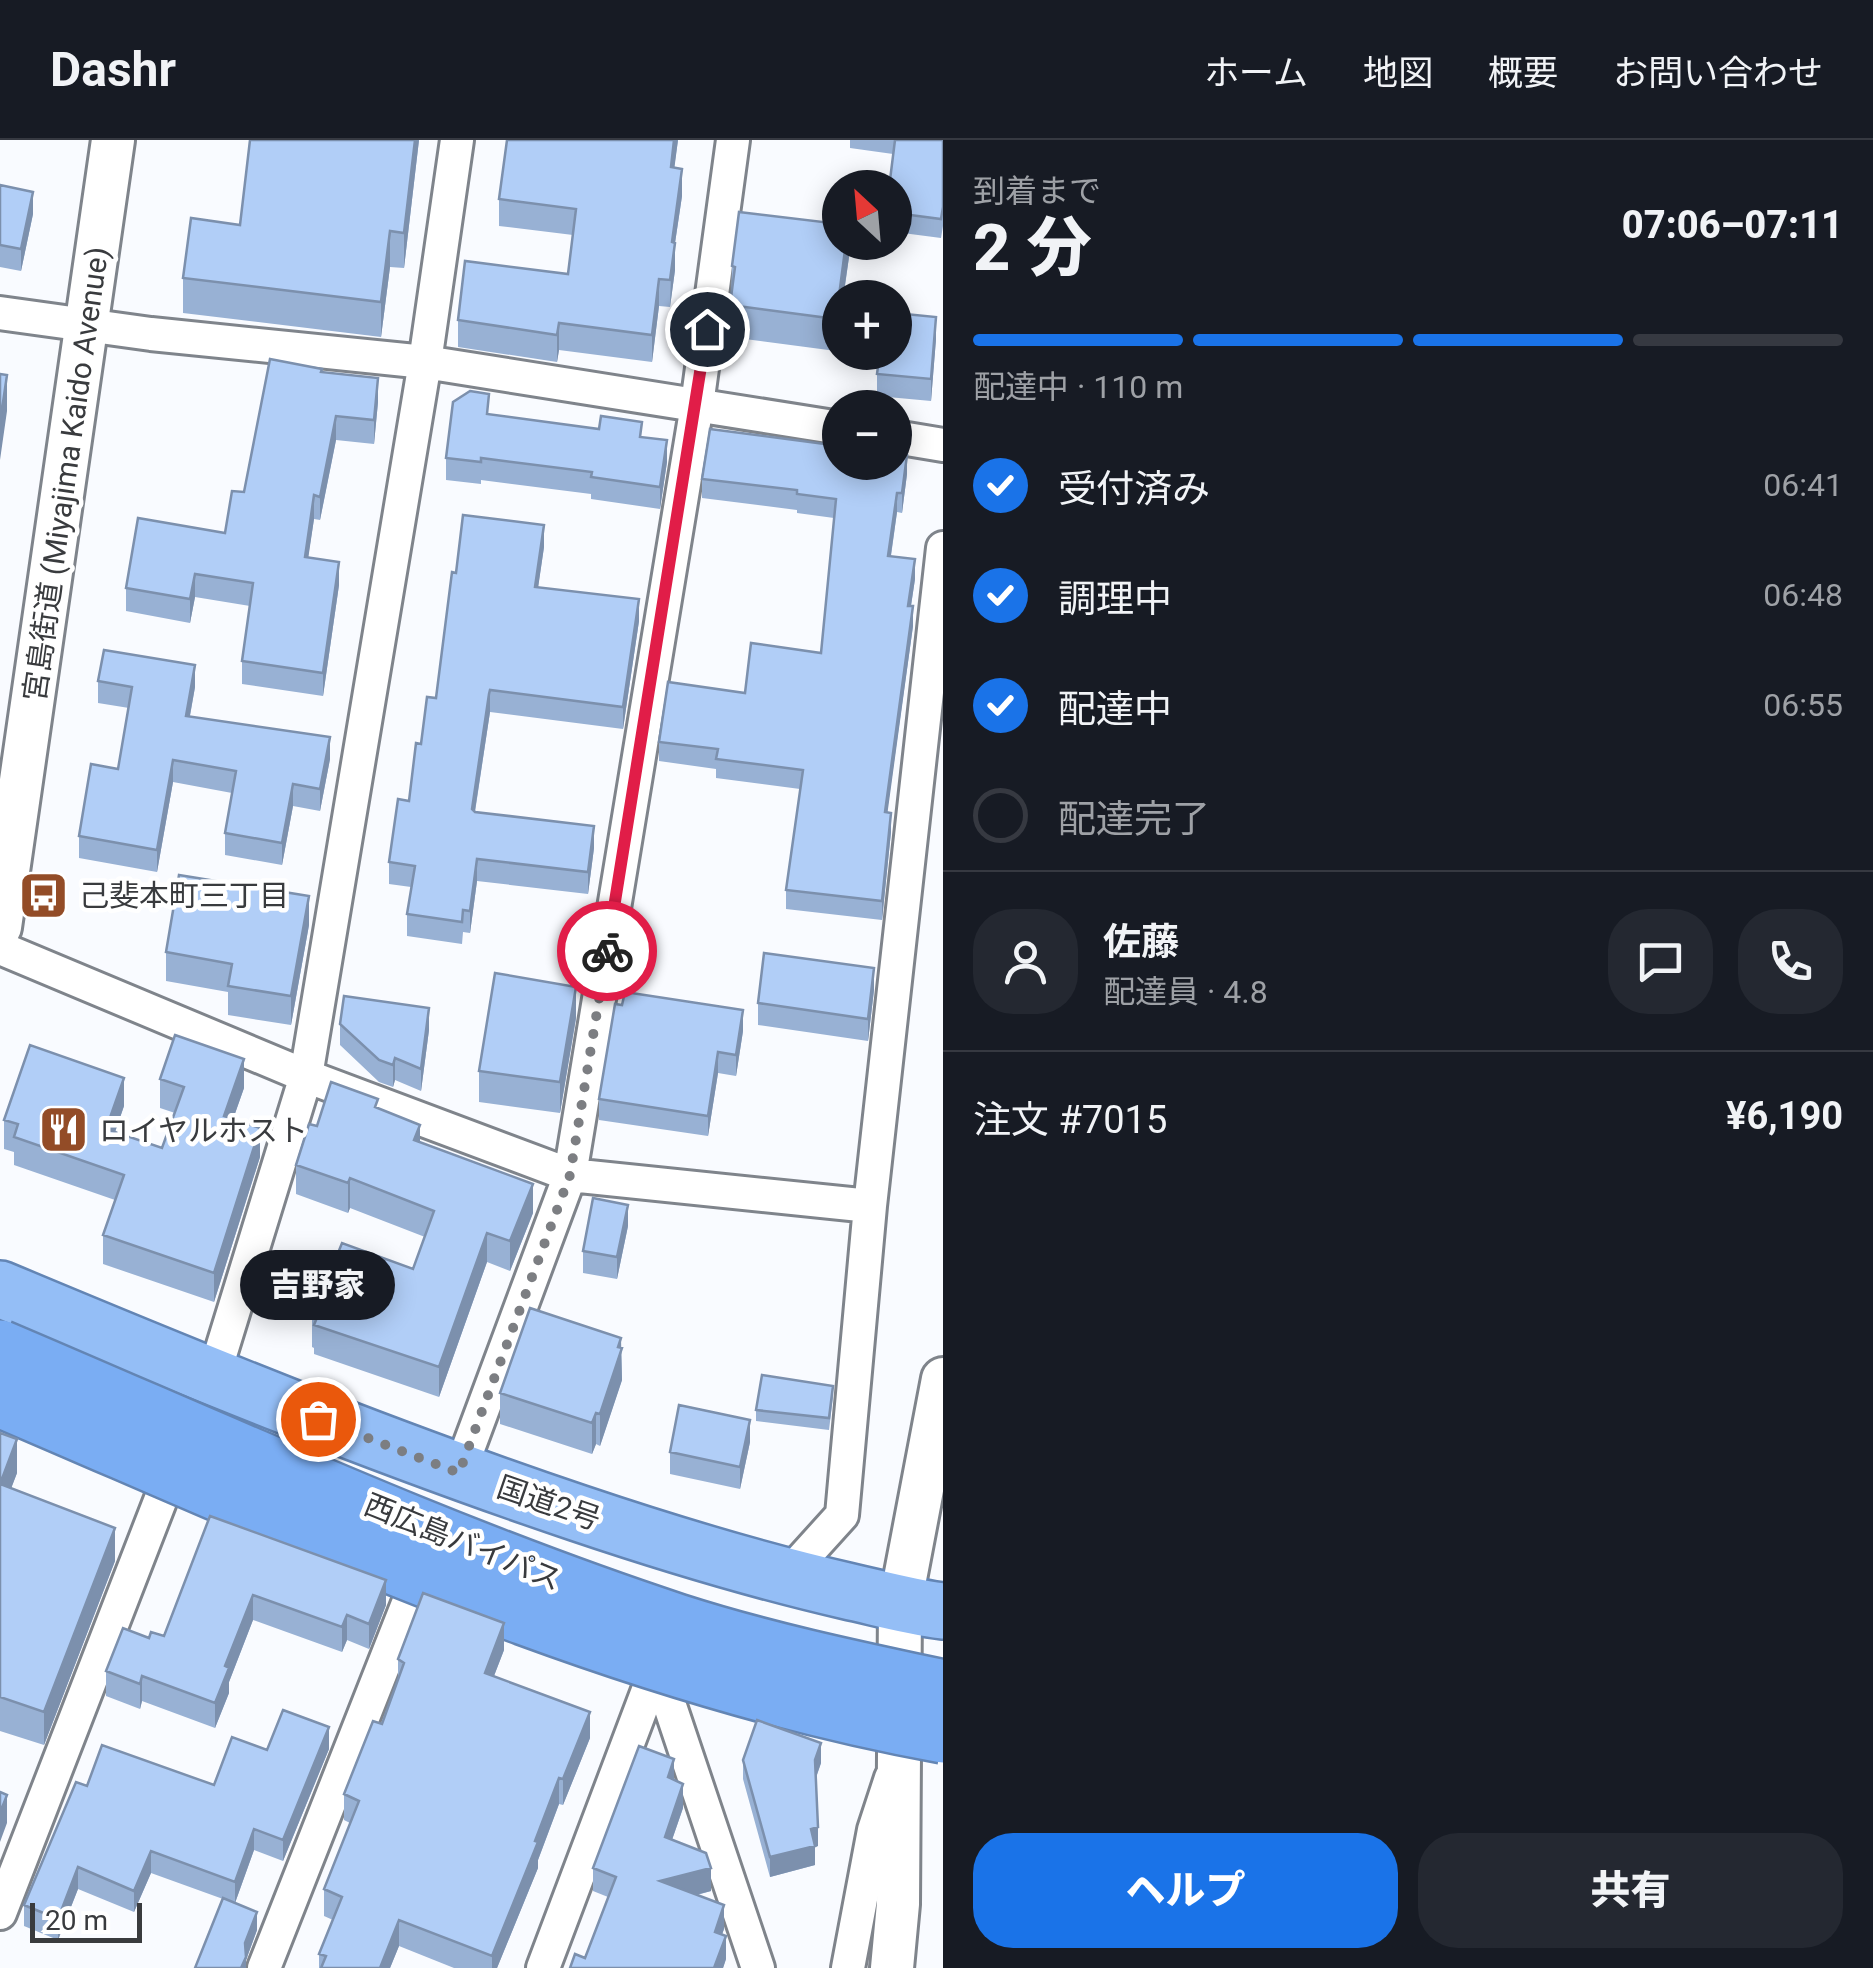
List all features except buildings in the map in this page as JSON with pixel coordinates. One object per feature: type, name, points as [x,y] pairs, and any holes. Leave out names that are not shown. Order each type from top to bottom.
[{"type":"highway","name":"国道2号","points":[[0,1289],[212,1378],[459,1473],[654,1539],[785,1578],[921,1608]]},
{"type":"highway","name":"西広島バイパス","points":[[0,1348],[571,1586],[742,1641],[929,1694]]},
{"type":"highway","name":"西広島バイパス","points":[[0,1399],[368,1556],[552,1629],[921,1745]]},
{"type":"highway","points":[[0,1399],[185,1437],[432,1541],[670,1630],[826,1676],[929,1694]]},
{"type":"street","name":"宮島街道 (Miyajima Kaido Avenue)","points":[[0,927],[113,140]]},
{"type":"street","points":[[212,1378],[306,1076],[425,362],[456,140]]},
{"type":"street","points":[[459,1473],[570,1175],[697,405],[732,140]]},
{"type":"street","points":[[0,313],[152,334],[425,362],[822,425]]},
{"type":"street","points":[[912,440],[943,445]]},
{"type":"street","points":[[785,1578],[842,1515],[870,1206],[943,548]]},
{"type":"street","points":[[0,948],[306,1076],[570,1175],[870,1206]]},
{"type":"street","points":[[892,1968],[929,1694],[921,1608],[943,1378]]},
{"type":"street","points":[[0,1913],[185,1437]]},
{"type":"street","points":[[264,1968],[432,1541]]},
{"type":"street","points":[[543,1968],[670,1630]]},
{"type":"street","points":[[670,1630],[665,1691],[758,1968]]},
{"type":"street","points":[[848,1968],[874,1830],[921,1745]]},
{"type":"way so far","points":[[318,1419],[459,1473],[570,1175],[607,951]]},
{"type":"place","name":"己斐本町三丁目","points":[[44,895]]},
{"type":"place","name":"ロイヤルホスト","points":[[64,1130]]},
{"type":"place","name":"吉野家","points":[[318,1419]]},
{"type":"route","points":[[607,951],[707,329]]}]
